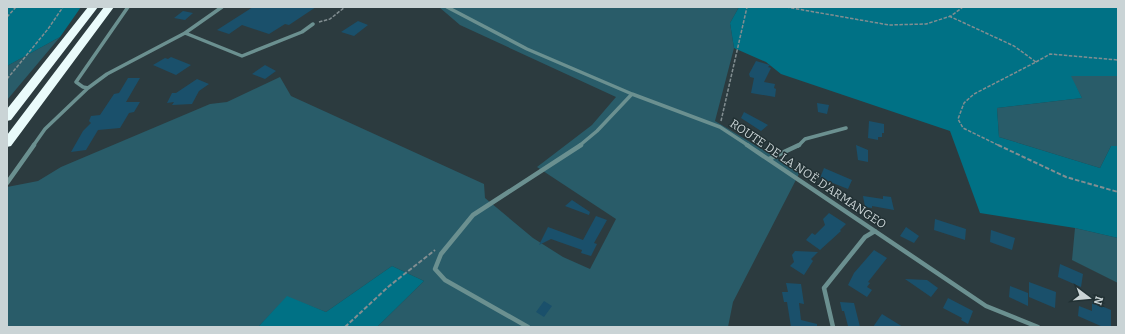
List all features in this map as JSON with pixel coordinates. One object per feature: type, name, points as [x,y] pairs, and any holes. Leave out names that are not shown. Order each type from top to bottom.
[{"type":"highway","points":[[7,117],[93,7]]},
{"type":"highway","points":[[7,143],[109,7]]},
{"type":"street","points":[[88,88],[83,87],[76,82],[128,7]]},
{"type":"street","points":[[7,183],[45,129],[88,88],[107,74],[185,33],[222,7]]},
{"type":"street","name":"ROUTE DE LA NOË D'ARMANGEO","points":[[447,7],[527,49],[632,94],[720,127],[986,306],[1038,327]]},
{"type":"street","points":[[185,33],[242,56],[302,32],[313,24]]},
{"type":"street","points":[[528,327],[445,280],[435,269],[441,254],[473,215],[582,144],[597,131],[632,94]]},
{"type":"street","points":[[769,159],[797,147],[804,139],[846,128]]},
{"type":"street","points":[[832,327],[824,288],[864,237],[874,231]]},
{"type":"path","points":[[7,17],[16,7]]},
{"type":"path","points":[[7,79],[48,29],[63,7]]},
{"type":"path","points":[[313,24],[330,19],[345,7]]},
{"type":"path","points":[[720,127],[738,53],[747,7]]},
{"type":"path","points":[[786,7],[889,25],[926,24],[949,16],[963,7]]},
{"type":"path","points":[[949,16],[1014,46],[1036,62]]},
{"type":"path","points":[[1118,60],[1050,54],[974,94],[964,103],[958,119],[963,128],[1052,170],[1066,176],[1118,192]]},
{"type":"path","points":[[345,327],[377,295],[412,266],[437,248]]},
{"type":"shaded area","points":[[7,7],[81,7],[60,37],[7,66]]},
{"type":"shaded area","points":[[439,7],[739,7],[730,23],[734,48],[715,121],[800,172],[733,302],[728,327],[377,327],[424,281],[392,266],[326,312],[287,297],[258,327],[7,327],[7,187],[38,181],[61,167],[210,104],[227,102],[280,77],[291,96],[484,184],[485,198],[533,238],[563,257],[590,269],[616,219],[537,167],[592,125],[616,97],[460,25]]},
{"type":"shaded area","points":[[739,7],[1118,7],[1118,76],[1071,76],[1082,98],[997,108],[999,137],[1100,168],[1111,146],[1118,146],[1118,238],[1075,228],[980,213],[950,131],[781,74],[766,62],[734,48],[730,23]]},
{"type":"shaded area","points":[[60,37],[7,100],[7,66]]},
{"type":"shaded area","points":[[1070,76],[1118,76],[1118,146],[1111,146],[1100,168],[999,137],[997,108],[1082,98]]},
{"type":"shaded area","points":[[1075,228],[1118,238],[1118,283],[1072,260]]},
{"type":"shaded area","points":[[392,266],[424,281],[377,327],[258,327],[287,296],[326,312]]},
{"type":"building","points":[[253,7],[316,7],[289,25],[285,24],[269,34],[242,25],[229,34],[217,30]]},
{"type":"building","points":[[183,11],[193,13],[185,20],[174,18]]},
{"type":"building","points":[[358,21],[368,25],[354,36],[341,32]]},
{"type":"building","points":[[171,57],[191,65],[176,75],[153,65],[165,58],[168,59]]},
{"type":"building","points":[[756,61],[770,65],[768,67],[771,68],[764,82],[775,84],[775,97],[751,93],[754,78],[750,77],[749,74]]},
{"type":"building","points":[[265,65],[276,71],[265,79],[252,74]]},
{"type":"building","points":[[128,78],[140,78],[126,102],[140,102],[134,112],[129,113],[120,128],[98,130],[86,150],[71,152],[83,131],[91,123],[89,121],[91,116],[100,115],[114,94],[119,93]]},
{"type":"building","points":[[197,79],[209,84],[199,91],[192,104],[172,105],[174,102],[167,103],[172,93],[176,93]]},
{"type":"building","points":[[817,103],[829,105],[827,114],[818,112]]},
{"type":"building","points":[[744,112],[768,125],[761,131],[741,118]]},
{"type":"building","points":[[869,121],[884,124],[884,133],[882,133],[882,137],[878,137],[878,140],[868,138]]},
{"type":"building","points":[[856,145],[868,150],[868,162],[858,160]]},
{"type":"building","points":[[824,168],[852,180],[848,189],[820,178]]},
{"type":"building","points":[[863,196],[883,199],[883,196],[891,197],[894,210],[872,206],[872,208],[865,207]]},
{"type":"building","points":[[572,200],[590,212],[589,215],[565,206]]},
{"type":"building","points":[[829,213],[846,224],[840,230],[841,231],[820,250],[806,240],[812,233],[815,235],[825,225],[823,219]]},
{"type":"building","points":[[596,216],[607,220],[594,243],[597,244],[591,256],[581,253],[582,250],[551,239],[539,245],[548,227],[583,240]]},
{"type":"building","points":[[935,219],[966,229],[965,240],[934,230]]},
{"type":"building","points":[[906,227],[919,236],[914,243],[900,236]]},
{"type":"building","points":[[991,230],[1015,238],[1012,250],[990,242]]},
{"type":"building","points":[[874,250],[887,258],[868,282],[870,283],[867,287],[872,290],[867,297],[848,285],[854,273]]},
{"type":"building","points":[[795,251],[818,252],[811,259],[813,261],[804,275],[790,266],[794,262],[792,255]]},
{"type":"building","points":[[1060,264],[1083,274],[1081,287],[1058,277]]},
{"type":"building","points":[[905,279],[927,280],[938,288],[931,297]]},
{"type":"building","points":[[1029,282],[1056,292],[1055,308],[1029,297]]},
{"type":"building","points":[[786,283],[801,284],[804,304],[799,303],[801,320],[817,324],[817,327],[791,327],[787,302],[784,302],[782,292],[788,292]]},
{"type":"building","points":[[1010,286],[1028,293],[1028,306],[1009,297]]},
{"type":"building","points":[[948,298],[973,311],[968,324],[961,320],[962,318],[943,308]]},
{"type":"building","points":[[544,301],[552,306],[544,317],[536,312]]},
{"type":"building","points":[[840,302],[854,303],[860,327],[848,326]]},
{"type":"building","points":[[1092,302],[1111,310],[1111,327],[1103,327],[1078,316],[1079,306],[1092,311]]},
{"type":"building","points":[[882,314],[903,327],[873,327]]}]
